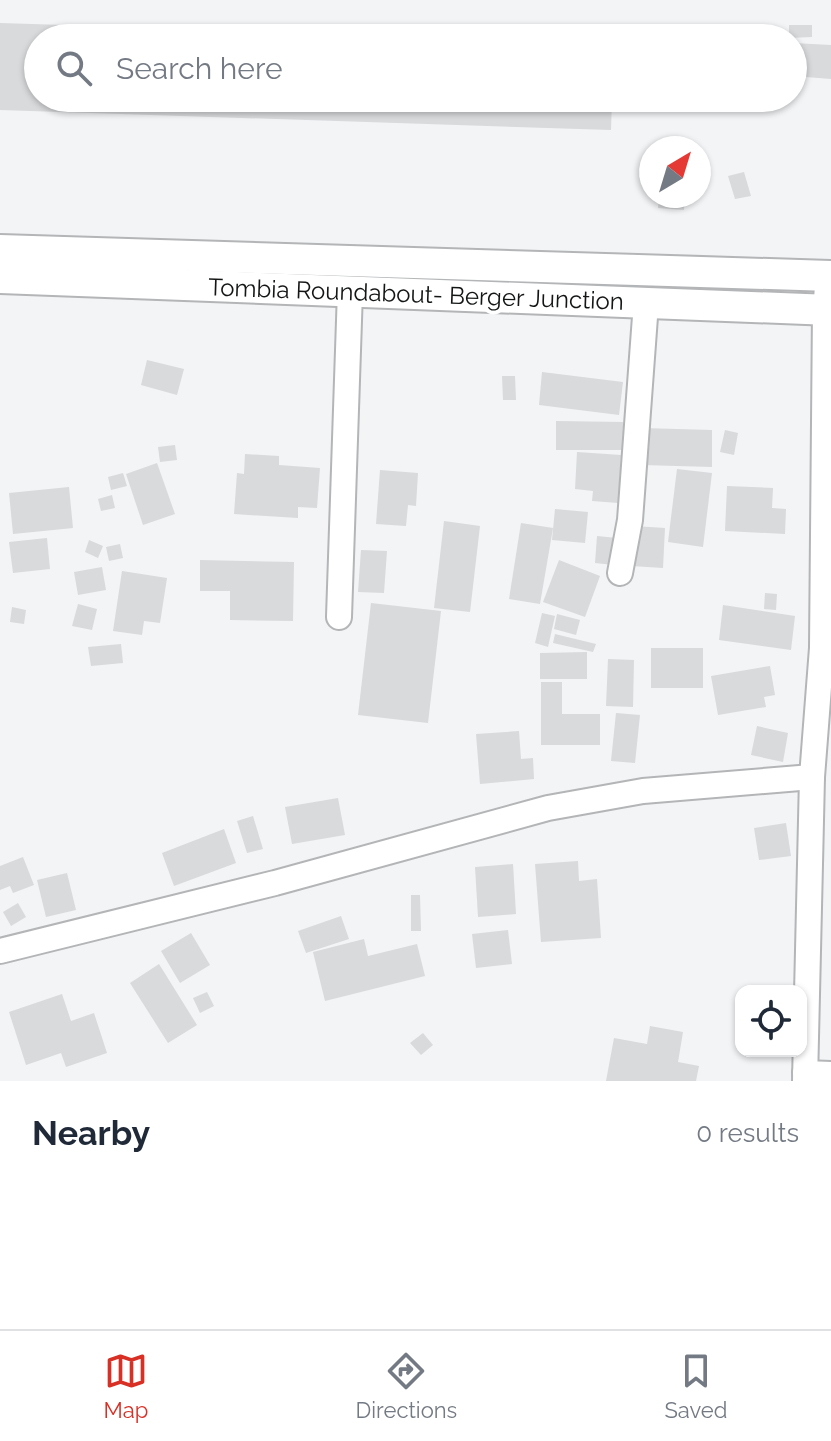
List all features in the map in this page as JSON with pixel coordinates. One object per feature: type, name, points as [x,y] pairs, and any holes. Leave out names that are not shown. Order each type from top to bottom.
[{"type":"main road","name":"Tombia Roundabout- Berger Junction","points":[[0,250],[830,276]]},
{"type":"main road","name":"Tombia Roundabout- Berger Junction","points":[[0,278],[828,310]]},
{"type":"street","points":[[830,276],[826,648],[812,777],[821,861],[805,1077],[831,1074]]},
{"type":"street","points":[[339,617],[350,291]]},
{"type":"street","points":[[620,573],[630,520],[646,303]]},
{"type":"street","points":[[0,951],[275,883],[548,808],[643,791],[812,777]]},
{"type":"building","points":[[0,23],[32,24],[24,24],[24,111],[0,110]]},
{"type":"building","points":[[807,25],[812,25],[812,37],[807,37]]},
{"type":"building","points":[[807,44],[831,45],[831,79],[807,77]]},
{"type":"building","points":[[61,112],[612,112],[611,130]]},
{"type":"building","points":[[744,172],[751,196],[735,199],[728,176]]},
{"type":"building","points":[[147,360],[184,369],[177,395],[141,385]]},
{"type":"building","points":[[542,372],[623,382],[619,415],[539,405]]},
{"type":"building","points":[[502,376],[515,376],[516,400],[503,400]]},
{"type":"building","points":[[556,421],[623,422],[623,450],[556,450]]},
{"type":"building","points":[[642,428],[712,430],[712,467],[642,465]]},
{"type":"building","points":[[725,430],[738,433],[734,455],[720,452]]},
{"type":"building","points":[[175,445],[177,460],[160,462],[158,447]]},
{"type":"building","points":[[577,452],[621,455],[618,503],[592,501],[593,491],[575,489]]},
{"type":"building","points":[[245,454],[279,456],[279,465],[320,468],[317,508],[298,507],[298,518],[234,514],[237,473],[244,474]]},
{"type":"building","points":[[157,463],[175,514],[143,525],[126,474]]},
{"type":"building","points":[[677,469],[712,473],[703,547],[668,542]]},
{"type":"building","points":[[380,470],[418,473],[416,506],[408,505],[406,526],[376,524]]},
{"type":"building","points":[[123,473],[127,486],[111,490],[108,477]]},
{"type":"building","points":[[727,486],[773,488],[772,508],[786,509],[785,534],[725,531]]},
{"type":"building","points":[[69,487],[73,528],[13,534],[9,493]]},
{"type":"building","points":[[112,495],[115,508],[101,511],[98,499]]},
{"type":"building","points":[[555,509],[588,512],[585,543],[552,540]]},
{"type":"building","points":[[444,521],[480,526],[470,612],[434,608]]},
{"type":"building","points":[[521,523],[553,528],[540,604],[509,599]]},
{"type":"building","points":[[634,526],[665,528],[663,568],[631,566]]},
{"type":"building","points":[[597,536],[617,538],[614,565],[595,563]]},
{"type":"building","points":[[47,538],[50,569],[13,573],[9,542]]},
{"type":"building","points":[[89,540],[103,546],[98,558],[85,552]]},
{"type":"building","points":[[120,544],[123,558],[109,561],[106,547]]},
{"type":"building","points":[[361,550],[387,551],[384,593],[358,592]]},
{"type":"building","points":[[200,560],[294,562],[293,621],[230,620],[230,591],[200,591]]},
{"type":"building","points":[[559,560],[600,576],[585,617],[543,602]]},
{"type":"building","points":[[102,567],[106,590],[78,595],[74,572]]},
{"type":"building","points":[[122,571],[167,578],[160,623],[144,621],[142,635],[113,631]]},
{"type":"building","points":[[765,593],[777,594],[776,610],[764,609]]},
{"type":"building","points":[[371,603],[441,611],[428,723],[358,715]]},
{"type":"building","points":[[78,604],[97,609],[92,630],[72,626]]},
{"type":"building","points":[[723,605],[795,616],[791,650],[719,640]]},
{"type":"building","points":[[12,607],[26,610],[24,624],[10,622]]},
{"type":"building","points":[[542,613],[555,616],[548,647],[535,643]]},
{"type":"building","points":[[557,614],[580,620],[576,635],[554,629]]},
{"type":"building","points":[[555,634],[596,644],[593,652],[553,643]]},
{"type":"building","points":[[121,644],[123,663],[91,666],[88,647]]},
{"type":"building","points":[[651,648],[703,648],[703,688],[651,688]]},
{"type":"building","points":[[587,652],[587,679],[540,679],[540,653]]},
{"type":"building","points":[[608,659],[634,660],[633,707],[606,706]]},
{"type":"building","points":[[770,666],[775,695],[764,697],[766,707],[718,715],[711,676]]},
{"type":"building","points":[[541,682],[562,682],[562,714],[600,714],[600,745],[541,745]]},
{"type":"building","points":[[616,713],[640,715],[635,763],[611,761]]},
{"type":"building","points":[[757,726],[788,733],[783,762],[751,755]]},
{"type":"building","points":[[519,731],[521,759],[533,758],[534,779],[480,784],[476,734]]},
{"type":"building","points":[[338,798],[345,835],[292,844],[285,807]]},
{"type":"building","points":[[253,816],[263,849],[247,853],[237,821]]},
{"type":"building","points":[[786,823],[791,856],[759,860],[754,828]]},
{"type":"building","points":[[224,829],[236,863],[174,886],[162,853]]},
{"type":"building","points":[[23,857],[34,885],[13,893],[10,886],[0,890],[0,866]]},
{"type":"building","points":[[578,861],[579,881],[597,879],[601,938],[541,942],[535,864]]},
{"type":"building","points":[[513,864],[516,914],[478,917],[475,867]]},
{"type":"building","points":[[67,873],[76,910],[46,917],[37,880]]},
{"type":"building","points":[[411,895],[420,895],[421,931],[411,931]]},
{"type":"building","points":[[18,903],[26,917],[11,926],[3,912]]},
{"type":"building","points":[[341,916],[349,939],[306,953],[298,931]]},
{"type":"building","points":[[508,930],[512,964],[476,968],[472,934]]},
{"type":"building","points":[[191,933],[210,965],[180,983],[161,951]]},
{"type":"building","points":[[364,939],[368,956],[417,944],[425,976],[325,1001],[313,952]]},
{"type":"building","points":[[159,964],[197,1025],[168,1043],[130,983]]},
{"type":"building","points":[[207,992],[214,1006],[200,1013],[193,998]]},
{"type":"building","points":[[62,994],[71,1021],[94,1013],[107,1053],[66,1067],[61,1053],[26,1065],[9,1012]]},
{"type":"building","points":[[650,1026],[683,1032],[678,1062],[699,1066],[696,1081],[606,1081],[614,1038],[647,1044]]},
{"type":"building","points":[[423,1033],[433,1045],[421,1055],[410,1043]]}]
